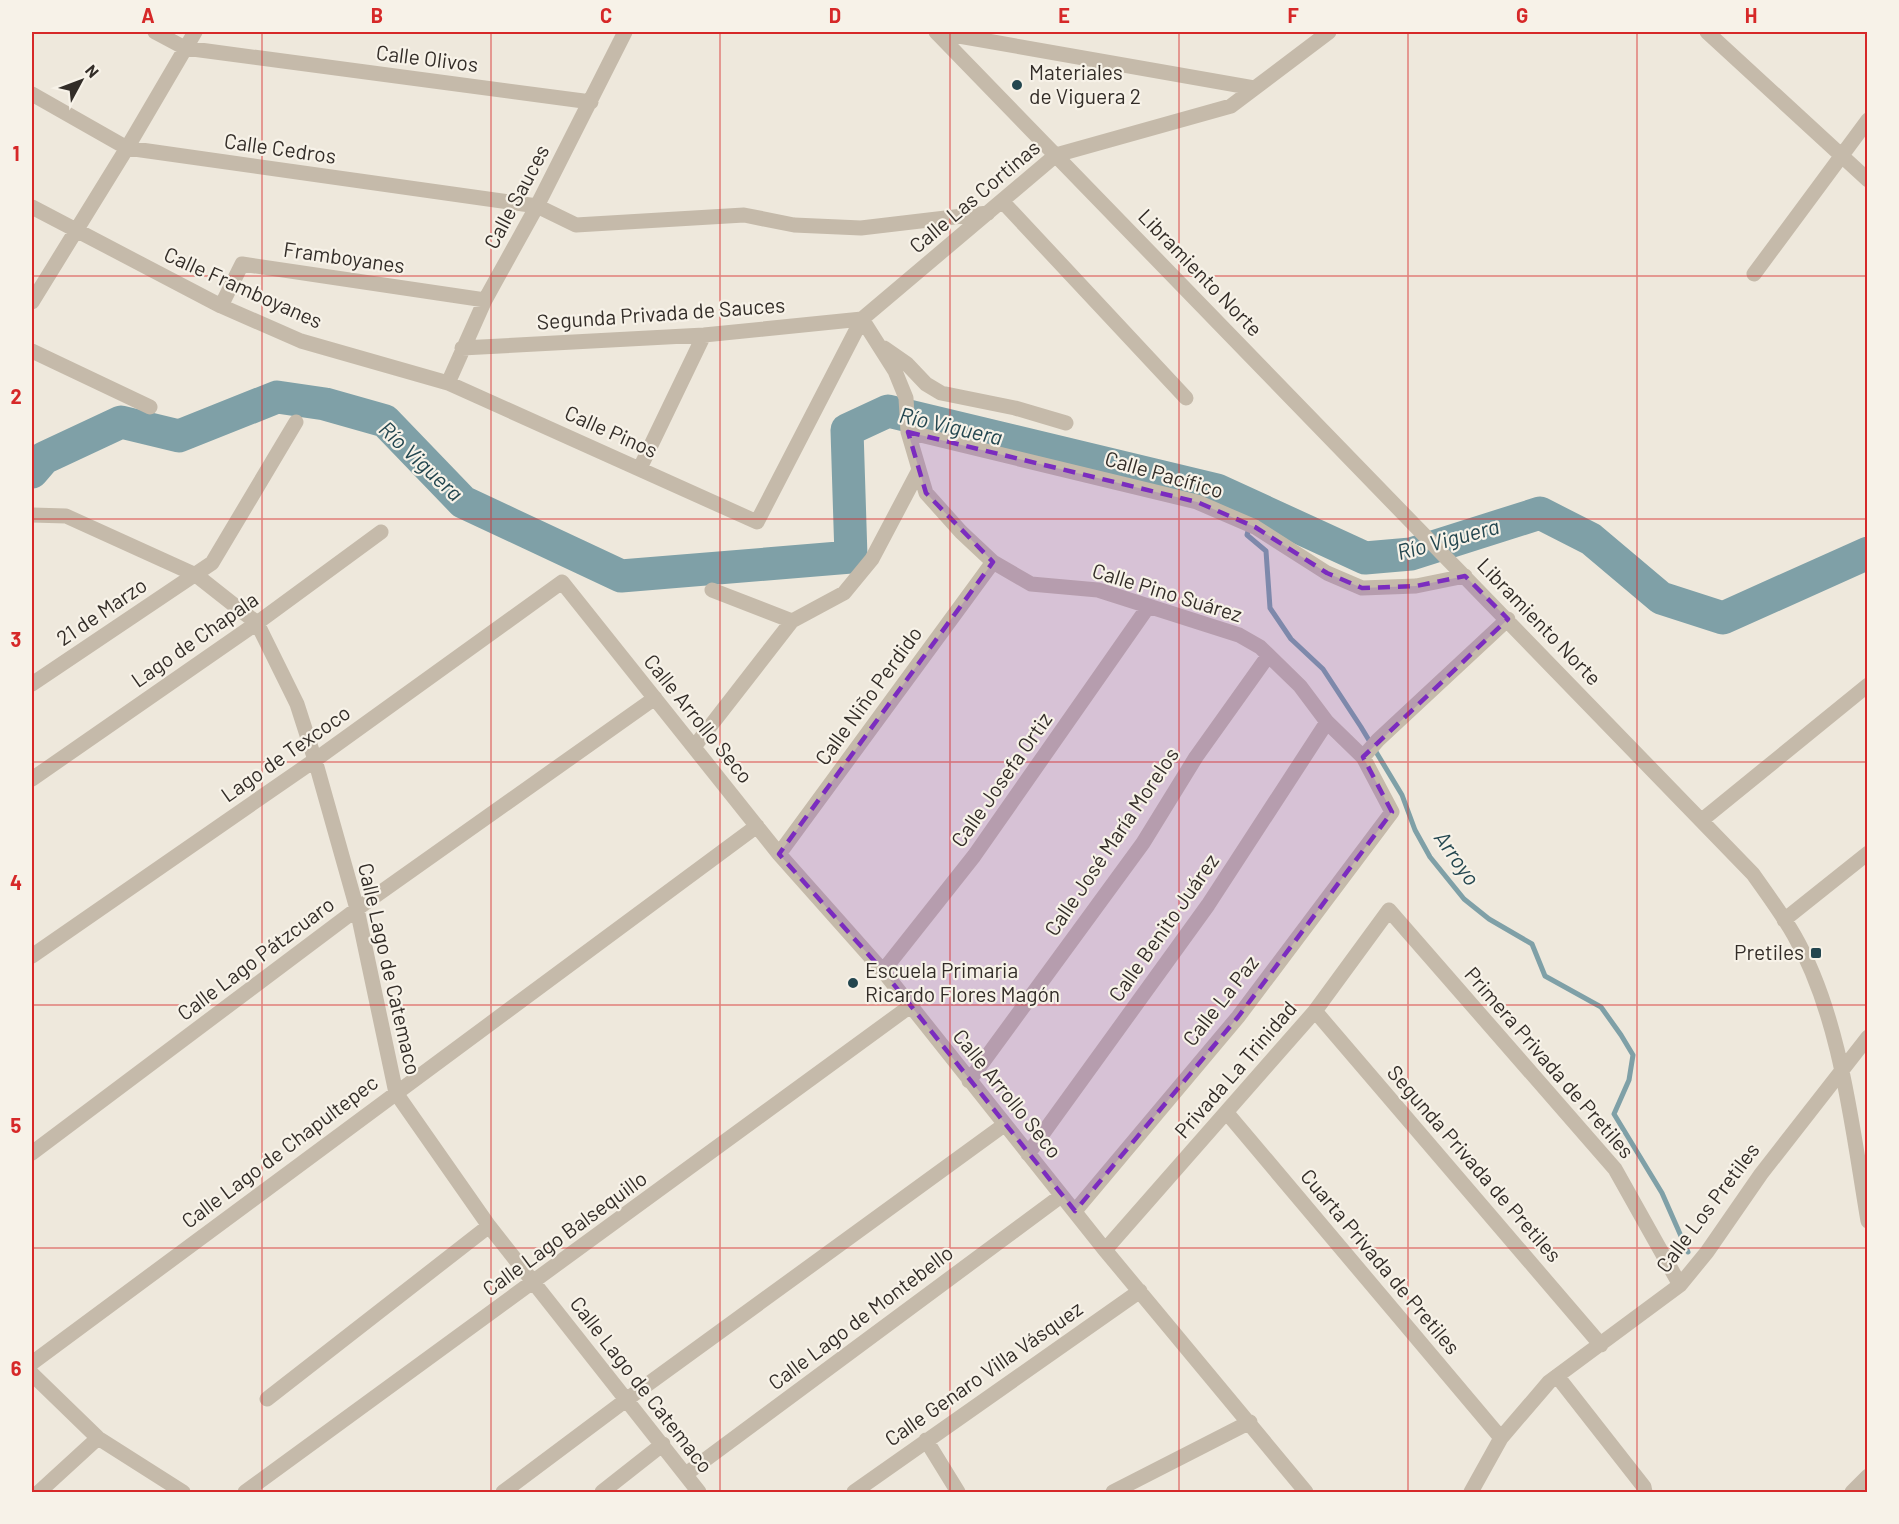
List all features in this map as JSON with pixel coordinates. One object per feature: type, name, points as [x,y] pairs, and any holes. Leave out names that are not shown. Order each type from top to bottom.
[{"type":"street","name":"Calle Olivos","points":[[155,32],[185,48],[591,102]]},
{"type":"street","points":[[32,302],[195,32]]},
{"type":"street","name":"Calle Sauces","points":[[448,383],[485,300],[537,206],[625,32]]},
{"type":"street","points":[[936,32],[1254,88]]},
{"type":"street","name":"Libramiento Norte","points":[[936,32],[1753,874],[1794,936],[1827,1012],[1842,1070],[1868,1221]]},
{"type":"street","name":"Calle Las Cortinas","points":[[758,522],[862,319],[1056,155],[1231,106],[1329,32]]},
{"type":"street","points":[[1707,32],[1868,180]]},
{"type":"street","name":"Calle Cedros","points":[[32,94],[127,148],[537,206],[576,225],[744,215],[794,225],[861,228],[988,213]]},
{"type":"street","points":[[1754,274],[1868,120]]},
{"type":"street","points":[[1002,201],[1186,398]]},
{"type":"street","name":"Calle Framboyanes","points":[[32,207],[221,306],[301,341],[448,383]]},
{"type":"street","name":"Framboyanes","points":[[221,306],[242,264],[485,300]]},
{"type":"street","name":"Segunda Privada de Sauces","points":[[462,348],[704,335],[862,319]]},
{"type":"street","name":"Calle Pino Suárez","points":[[862,319],[895,371],[906,398],[908,432],[926,493],[993,562],[1031,584],[1098,590],[1239,635],[1260,647],[1300,686],[1327,722],[1370,749],[1392,812]]},
{"type":"street","points":[[640,468],[704,335]]},
{"type":"street","points":[[877,342],[907,364],[926,384],[941,393],[1015,408],[1066,423]]},
{"type":"street","points":[[32,351],[150,407]]},
{"type":"street","name":"Calle Pinos","points":[[448,383],[758,522]]},
{"type":"street","name":"21 de Marzo","points":[[32,684],[212,563],[296,422]]},
{"type":"street","name":"Calle Pacífico","points":[[908,432],[1197,502],[1249,524],[1327,573],[1362,588],[1416,586],[1465,576]]},
{"type":"street","points":[[694,747],[792,621],[844,593],[865,568],[919,470]]},
{"type":"street","name":"Calle Lago de Catemaco","points":[[32,515],[66,516],[196,575],[256,624],[297,704],[315,760],[357,909],[396,1093],[489,1226],[699,1492]]},
{"type":"street","name":"Lago de Chapala","points":[[32,779],[256,624],[381,532]]},
{"type":"street","name":"Calle Niño Perdido","points":[[779,854],[993,562]]},
{"type":"street","name":"Calle Arrollo Seco","points":[[562,582],[779,854],[883,971],[909,1007],[1061,1196],[1306,1492]]},
{"type":"street","name":"Lago de Texcoco","points":[[32,956],[315,760],[562,582]]},
{"type":"street","points":[[712,590],[792,621]]},
{"type":"street","name":"Calle Josefa Ortiz","points":[[883,971],[974,856],[1148,607]]},
{"type":"street","points":[[1370,749],[1508,619]]},
{"type":"street","name":"Calle José María Morelos","points":[[969,1081],[1143,843],[1196,757],[1268,656]]},
{"type":"street","points":[[1702,820],[1868,685]]},
{"type":"street","name":"Calle Lago Pátzcuaro","points":[[32,1153],[357,909],[655,698]]},
{"type":"street","name":"Calle Benito Juárez","points":[[1028,1154],[1208,905],[1327,722]]},
{"type":"street","name":"Calle La Paz","points":[[1075,1211],[1238,1017],[1392,812]]},
{"type":"street","name":"Calle Lago de Chapultepec","points":[[32,1363],[757,826]]},
{"type":"street","points":[[1784,920],[1868,853]]},
{"type":"street","name":"Privada La Trinidad","points":[[1105,1250],[1315,1011],[1389,910]]},
{"type":"street","name":"Primera Privada de Pretiles","points":[[1389,910],[1616,1169],[1680,1285]]},
{"type":"street","name":"Calle Lago Balsequillo","points":[[245,1492],[909,1007]]},
{"type":"street","name":"Segunda Privada de Pretiles","points":[[1315,1011],[1601,1345]]},
{"type":"street","name":"Calle Los Pretiles","points":[[1478,1490],[1501,1438],[1557,1376],[1680,1285],[1868,1037]]},
{"type":"street","name":"Cuarta Privada de Pretiles","points":[[1227,1113],[1501,1438]]},
{"type":"street","points":[[503,1492],[1004,1125]]},
{"type":"street","name":"Calle Lago de Montebello","points":[[686,1474],[1061,1196]]},
{"type":"street","points":[[267,1399],[489,1226]]},
{"type":"street","name":"Calle Genaro Villa Vásquez","points":[[854,1492],[1140,1291]]},
{"type":"street","points":[[32,1374],[98,1438],[183,1492]]},
{"type":"street","points":[[1557,1376],[1644,1487],[1645,1492]]},
{"type":"street","points":[[1122,1490],[1250,1422]]},
{"type":"street","points":[[39,1492],[98,1438]]},
{"type":"street","points":[[926,1440],[958,1492]]},
{"type":"street","points":[[603,1492],[663,1444]]},
{"type":"street","points":[[1852,1492],[1868,1476]]},
{"type":"highlighted area","points":[[908,432],[1197,502],[1255,527],[1327,573],[1362,588],[1416,586],[1465,576],[1508,619],[1363,757],[1392,812],[1238,1017],[1075,1211],[883,971],[779,854],[993,562],[926,493]]},
{"type":"waterway","name":"Río Viguera","points":[[32,472],[44,458],[121,422],[179,436],[277,397],[325,404],[385,421],[463,502],[621,576],[851,557],[847,430],[888,411],[1217,490],[1365,558],[1411,554],[1540,513],[1591,539],[1661,598],[1723,618],[1868,553]]},
{"type":"waterway","name":"Arroyo","points":[[1254,509],[1247,535],[1266,551],[1270,608],[1291,639],[1323,669],[1361,727],[1402,795],[1415,830],[1430,857],[1464,899],[1489,919],[1532,944],[1545,976],[1601,1007],[1633,1055],[1629,1080],[1614,1114],[1662,1193],[1688,1252]]},
{"type":"place","name":"Materiales de Viguera 2","points":[[1017,85]]},
{"type":"place","name":"Pretiles","points":[[1816,953]]},
{"type":"place","name":"Escuela Primaria Ricardo Flores Magón","points":[[853,983]]}]
